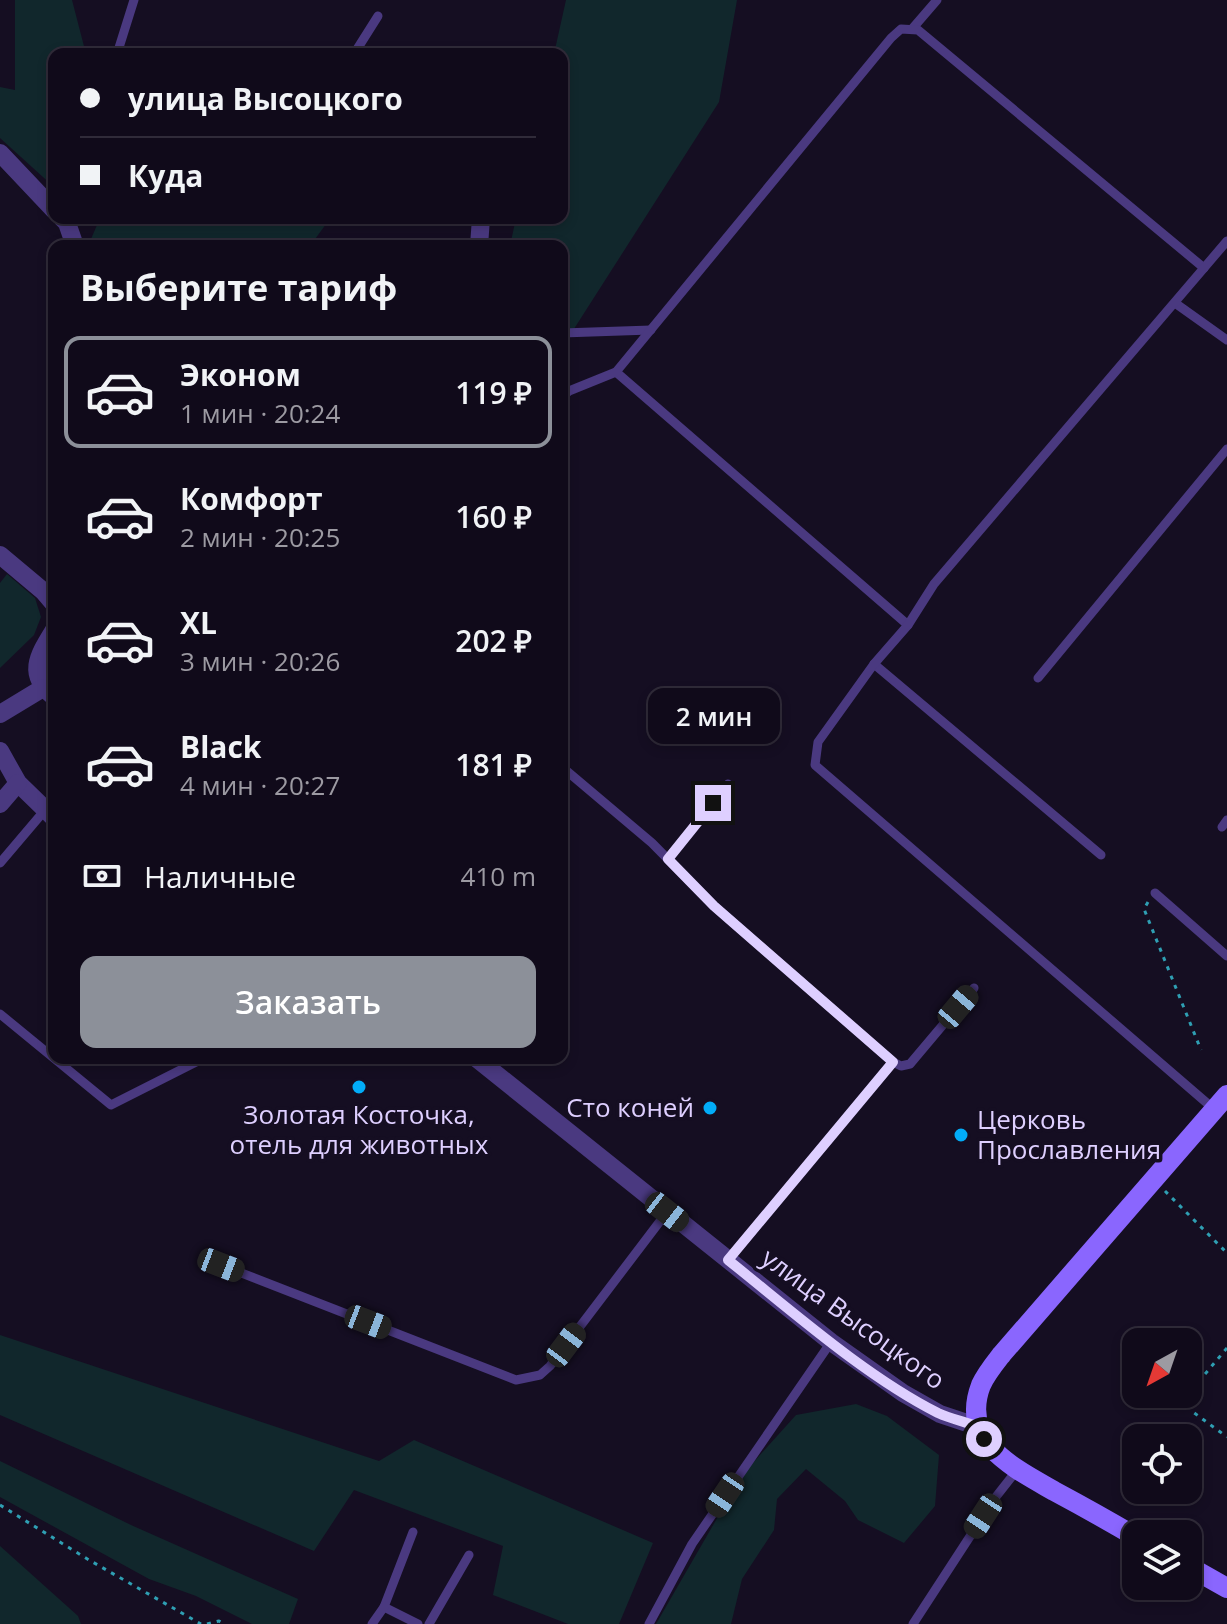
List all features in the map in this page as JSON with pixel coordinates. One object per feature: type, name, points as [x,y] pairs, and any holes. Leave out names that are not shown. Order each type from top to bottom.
[{"type":"main road","points":[[1122,1529],[1017,1470],[997,1454],[984,1439],[979,1427],[977,1404],[981,1385],[1221,1103]]},
{"type":"main road","points":[[1202,1574],[1227,1588]]},
{"type":"street","points":[[0,153],[48,201]]},
{"type":"street","points":[[0,555],[48,597]]},
{"type":"street","points":[[0,714],[48,693],[37,675],[38,660],[48,641]]},
{"type":"street","points":[[0,751],[18,783],[48,807]]},
{"type":"street","points":[[0,804],[18,783]]},
{"type":"street","name":"улица Высоцкого","points":[[483,1064],[831,1342],[903,1393],[940,1414],[979,1427]]},
{"type":"lane","points":[[119,48],[134,0]]},
{"type":"lane","points":[[912,29],[937,0]]},
{"type":"lane","points":[[358,48],[378,16]]},
{"type":"lane","points":[[568,392],[616,372],[901,29],[918,30],[1204,268]]},
{"type":"lane","points":[[1221,1103],[815,765],[818,742],[874,664],[908,625],[934,584],[1227,241]]},
{"type":"lane","points":[[1175,303],[1227,340]]},
{"type":"lane","points":[[568,333],[651,330]]},
{"type":"lane","points":[[616,372],[908,625]]},
{"type":"lane","points":[[1038,678],[1227,449]]},
{"type":"lane","points":[[874,664],[1101,855]]},
{"type":"lane","points":[[568,772],[652,843],[714,906],[893,1062],[901,1066],[910,1064],[974,988]]},
{"type":"lane","points":[[668,859],[728,784]]},
{"type":"lane","points":[[0,863],[48,812]]},
{"type":"lane","points":[[1155,893],[1227,956]]},
{"type":"lane","points":[[0,1014],[48,1053]]},
{"type":"lane","points":[[728,1260],[893,1062]]},
{"type":"lane","points":[[61,1064],[111,1105],[192,1064]]},
{"type":"lane","points":[[221,1265],[516,1380],[540,1375],[550,1366],[667,1212]]},
{"type":"lane","points":[[649,1624],[692,1544],[831,1342]]},
{"type":"lane","points":[[913,1624],[995,1498],[1017,1470]]},
{"type":"lane","points":[[372,1624],[384,1607],[413,1532]]},
{"type":"lane","points":[[429,1624],[469,1555]]},
{"type":"lane","points":[[384,1607],[418,1624]]},
{"type":"path","points":[[1155,893],[1144,909],[1201,1050]]},
{"type":"path","points":[[1153,1182],[1168,1193],[1227,1253]]},
{"type":"path","points":[[1227,1348],[1189,1393],[1193,1412],[1227,1437]]},
{"type":"path","points":[[0,1505],[201,1624]]},
{"type":"path","points":[[207,1624],[219,1621],[224,1624]]},
{"type":"green space","points":[[15,0],[72,0],[84,48],[48,48],[48,182],[0,138],[0,87],[15,90]]},
{"type":"green space","points":[[566,0],[737,0],[719,102],[568,336],[568,240],[511,240],[515,224],[568,224],[568,48],[555,48]]},
{"type":"green space","points":[[97,224],[326,224],[314,240],[91,240]]},
{"type":"green space","points":[[7,574],[35,598],[41,617],[34,635],[0,668],[0,583]]},
{"type":"green space","points":[[0,1335],[379,1461],[414,1440],[653,1543],[619,1624],[568,1624],[493,1595],[503,1546],[354,1490],[314,1551],[0,1415]]},
{"type":"green space","points":[[856,1404],[887,1416],[939,1455],[935,1506],[904,1543],[858,1520],[845,1501],[806,1469],[777,1499],[774,1530],[742,1579],[731,1624],[656,1624],[742,1475],[796,1415]]},
{"type":"green space","points":[[0,1461],[131,1525],[298,1599],[289,1624],[252,1624],[196,1596],[149,1579],[0,1497]]},
{"type":"green space","points":[[0,1546],[78,1616],[81,1624],[0,1624]]},
{"type":"place","name":"Золотая Косточка, отель для животных","points":[[359,1087]]},
{"type":"place","name":"Сто коней","points":[[710,1108]]},
{"type":"place","name":"Церковь Прославления","points":[[961,1135]]},
{"type":"route","points":[[713,803],[668,859],[714,906],[893,1062],[728,1260],[831,1342],[903,1393],[940,1414],[979,1427],[984,1439]]}]
